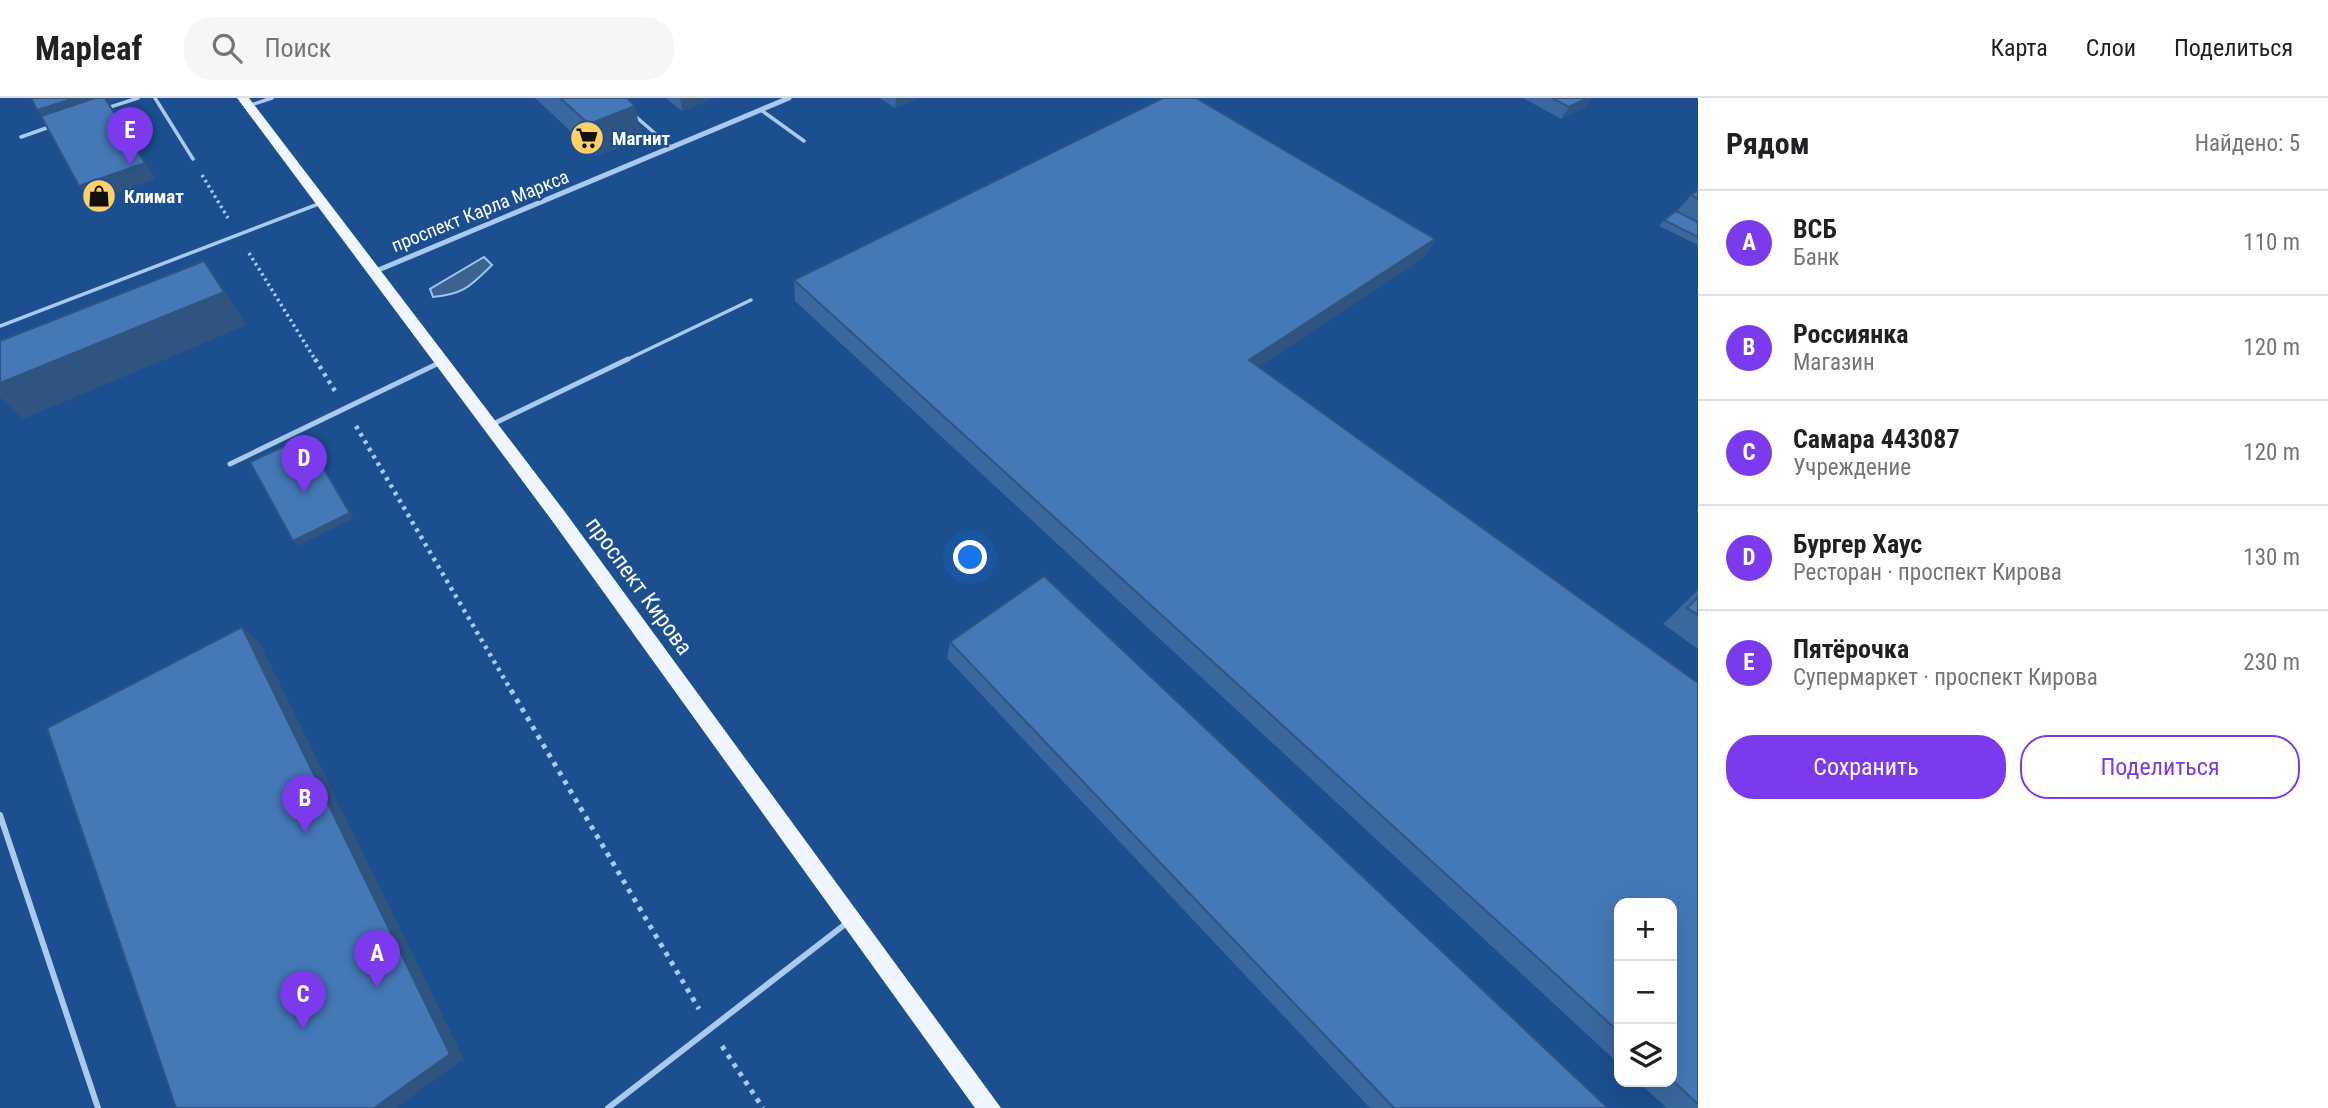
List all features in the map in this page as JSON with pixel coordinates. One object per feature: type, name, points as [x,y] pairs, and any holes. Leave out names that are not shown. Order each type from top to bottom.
[{"type":"main road","name":"проспект Кирова","points":[[246,102],[376,271],[488,427],[559,517],[989,1108]]},
{"type":"street","name":"проспект Карла Маркса","points":[[376,271],[789,98]]},
{"type":"lane","points":[[99,111],[138,98]]},
{"type":"lane","points":[[155,98],[193,159]]},
{"type":"lane","points":[[246,102],[272,98]]},
{"type":"lane","points":[[761,110],[804,141]]},
{"type":"lane","points":[[634,115],[672,148]]},
{"type":"lane","points":[[22,136],[60,124]]},
{"type":"lane","points":[[0,326],[324,202]]},
{"type":"lane","points":[[488,427],[751,300]]},
{"type":"lane","points":[[230,464],[441,362]]},
{"type":"lane","points":[[0,815],[98,1108]]},
{"type":"lane","points":[[608,1108],[850,920]]},
{"type":"path","points":[[193,159],[345,408],[711,1028],[763,1108]]},
{"type":"water","points":[[484,257],[492,265],[472,284],[453,294],[433,297],[430,289]]},
{"type":"building","points":[[31,98],[75,98],[37,110]]},
{"type":"building","points":[[95,98],[105,98],[145,163],[79,186],[41,116]]},
{"type":"building","points":[[560,98],[627,98],[635,106],[589,124]]},
{"type":"building","points":[[1163,98],[1196,98],[1435,239],[1249,360],[1698,683],[1698,1104],[1677,1085],[1677,898],[1614,898],[1614,1027],[794,280]]},
{"type":"building","points":[[1552,98],[1587,98],[1569,107]]},
{"type":"building","points":[[1698,190],[1698,199],[1691,195]]},
{"type":"building","points":[[1676,211],[1698,222],[1698,237],[1664,220]]},
{"type":"building","points":[[204,261],[224,292],[0,383],[0,341]]},
{"type":"building","points":[[305,437],[350,513],[293,541],[250,462]]},
{"type":"building","points":[[1044,576],[1608,1108],[1394,1108],[950,642]]},
{"type":"building","points":[[1698,597],[1698,615],[1687,608]]},
{"type":"building","points":[[242,627],[450,1054],[374,1108],[176,1108],[47,728]]},
{"type":"place","name":"Магнит","points":[[587,138]]},
{"type":"place","name":"Пятёрочка","points":[[130,165]]},
{"type":"place","name":"Климат","points":[[99,196]]},
{"type":"place","name":"Бургер Хаус","points":[[304,493]]},
{"type":"place","name":"Россиянка","points":[[305,833]]},
{"type":"place","name":"ВСБ","points":[[377,988]]},
{"type":"place","name":"Самара 443087","points":[[303,1029]]}]
